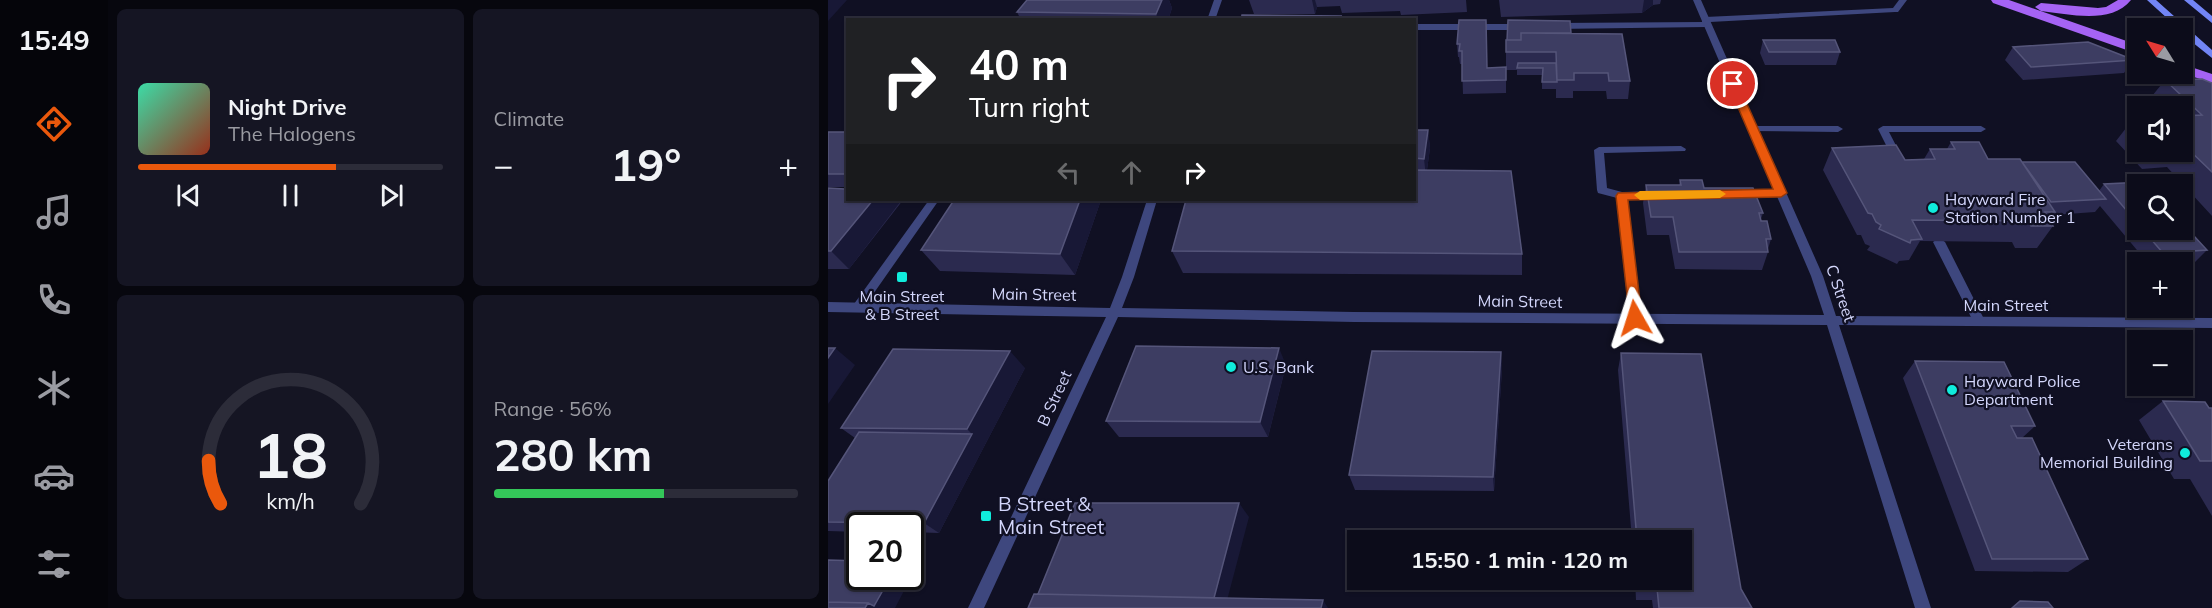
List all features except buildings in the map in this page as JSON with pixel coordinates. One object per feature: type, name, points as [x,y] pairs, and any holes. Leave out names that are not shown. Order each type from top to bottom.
[{"type":"main road","points":[[2000,1],[2092,12],[2118,8],[2125,0]]},
{"type":"main road","points":[[2151,0],[2170,18]]},
{"type":"main road","points":[[2188,0],[2212,20]]},
{"type":"main road","points":[[2000,1],[2127,46]]},
{"type":"main road","points":[[2193,39],[2212,55]]},
{"type":"main road","points":[[2193,72],[2212,79]]},
{"type":"street","points":[[1212,18],[1218,0]]},
{"type":"street","name":"C Street","points":[[1697,0],[1817,276],[1923,608]]},
{"type":"street","points":[[1416,27],[1535,27],[1706,22],[1895,10],[1903,0]]},
{"type":"street","points":[[1753,129],[1838,129]]},
{"type":"street","points":[[1904,171],[1883,129],[1981,129]]},
{"type":"street","points":[[1668,195],[1622,196],[1602,190],[1599,150],[1681,149]]},
{"type":"street","points":[[1725,194],[1781,193]]},
{"type":"street","points":[[1622,196],[1635,318]]},
{"type":"street","points":[[858,307],[933,201]]},
{"type":"street","name":"B Street","points":[[976,608],[1114,312],[1128,278],[1152,201]]},
{"type":"street","points":[[1939,242],[1979,321]]},
{"type":"street","name":"Main Street","points":[[828,307],[1354,317],[2212,323]]},
{"type":"slow traffic","points":[[1640,195],[1720,194]]},
{"type":"place","name":"Hayward Fire Station Number 1","points":[[1933,208]]},
{"type":"place","name":"Main Street & B Street","points":[[902,277]]},
{"type":"place","name":"U.S. Bank","points":[[1231,367]]},
{"type":"place","name":"Hayward Police Department","points":[[1952,390]]},
{"type":"place","name":"Veterans Memorial Building","points":[[2185,453]]},
{"type":"place","name":"B Street & Main Street","points":[[986,516]]},
{"type":"route","points":[[1635,318],[1622,196],[1781,193],[1733,84]]}]
